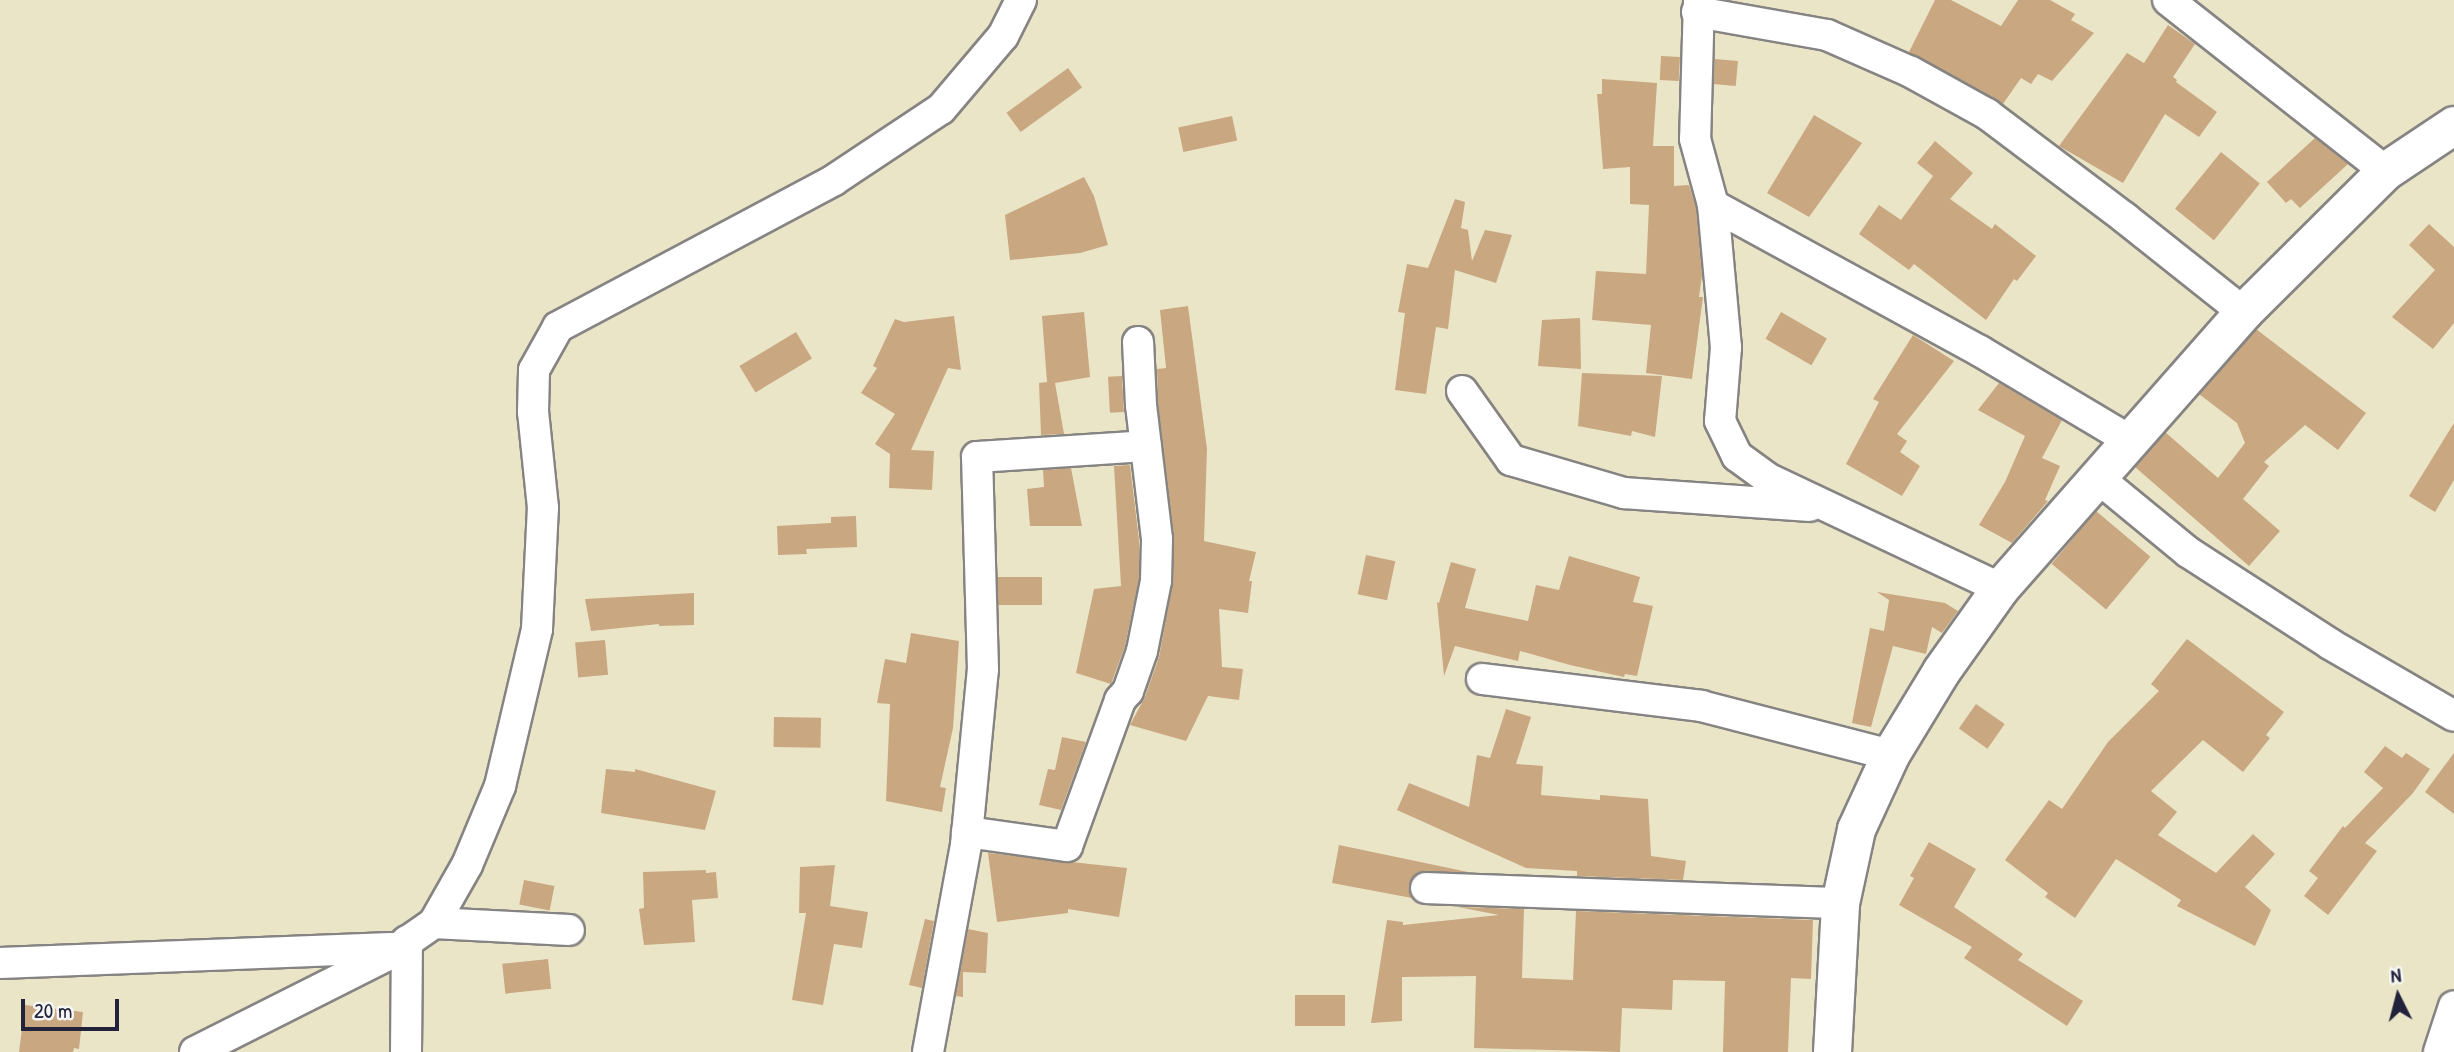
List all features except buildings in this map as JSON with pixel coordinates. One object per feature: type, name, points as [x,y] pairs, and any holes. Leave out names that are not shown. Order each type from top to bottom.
[{"type":"street","points":[[195,1052],[402,944],[434,923],[467,865],[500,786],[537,629],[543,509],[533,412],[534,370],[558,327],[834,180],[941,109],[1003,36],[1021,0]]},
{"type":"street","points":[[2168,0],[2385,171]]},
{"type":"street","points":[[2000,588],[1766,478],[1737,456],[1720,421],[1726,347],[1713,205],[1695,139],[1698,6],[1827,34],[1911,72],[1987,114],[2125,218],[2243,312]]},
{"type":"street","points":[[1832,1052],[1840,903],[1857,829],[1889,755],[1941,671],[2000,588],[2243,312],[2385,171],[2454,125]]},
{"type":"street","points":[[1713,205],[1980,351],[2131,441]]},
{"type":"street","points":[[967,832],[1067,846],[1120,700],[1128,691],[1142,651],[1156,581],[1157,539],[1138,342]]},
{"type":"street","points":[[1462,391],[1511,460],[1624,493],[1825,507]]},
{"type":"street","points":[[928,1052],[967,832],[983,670],[977,457],[1146,446]]},
{"type":"street","points":[[2098,478],[2189,552],[2330,644],[2454,716]]},
{"type":"street","points":[[1482,679],[1701,706],[1889,755]]},
{"type":"street","points":[[1426,888],[1840,903]]},
{"type":"street","points":[[434,923],[569,930]]},
{"type":"street","points":[[0,963],[402,944]]},
{"type":"street","points":[[402,944],[406,1052]]},
{"type":"street","points":[[2439,1052],[2454,1006]]}]
